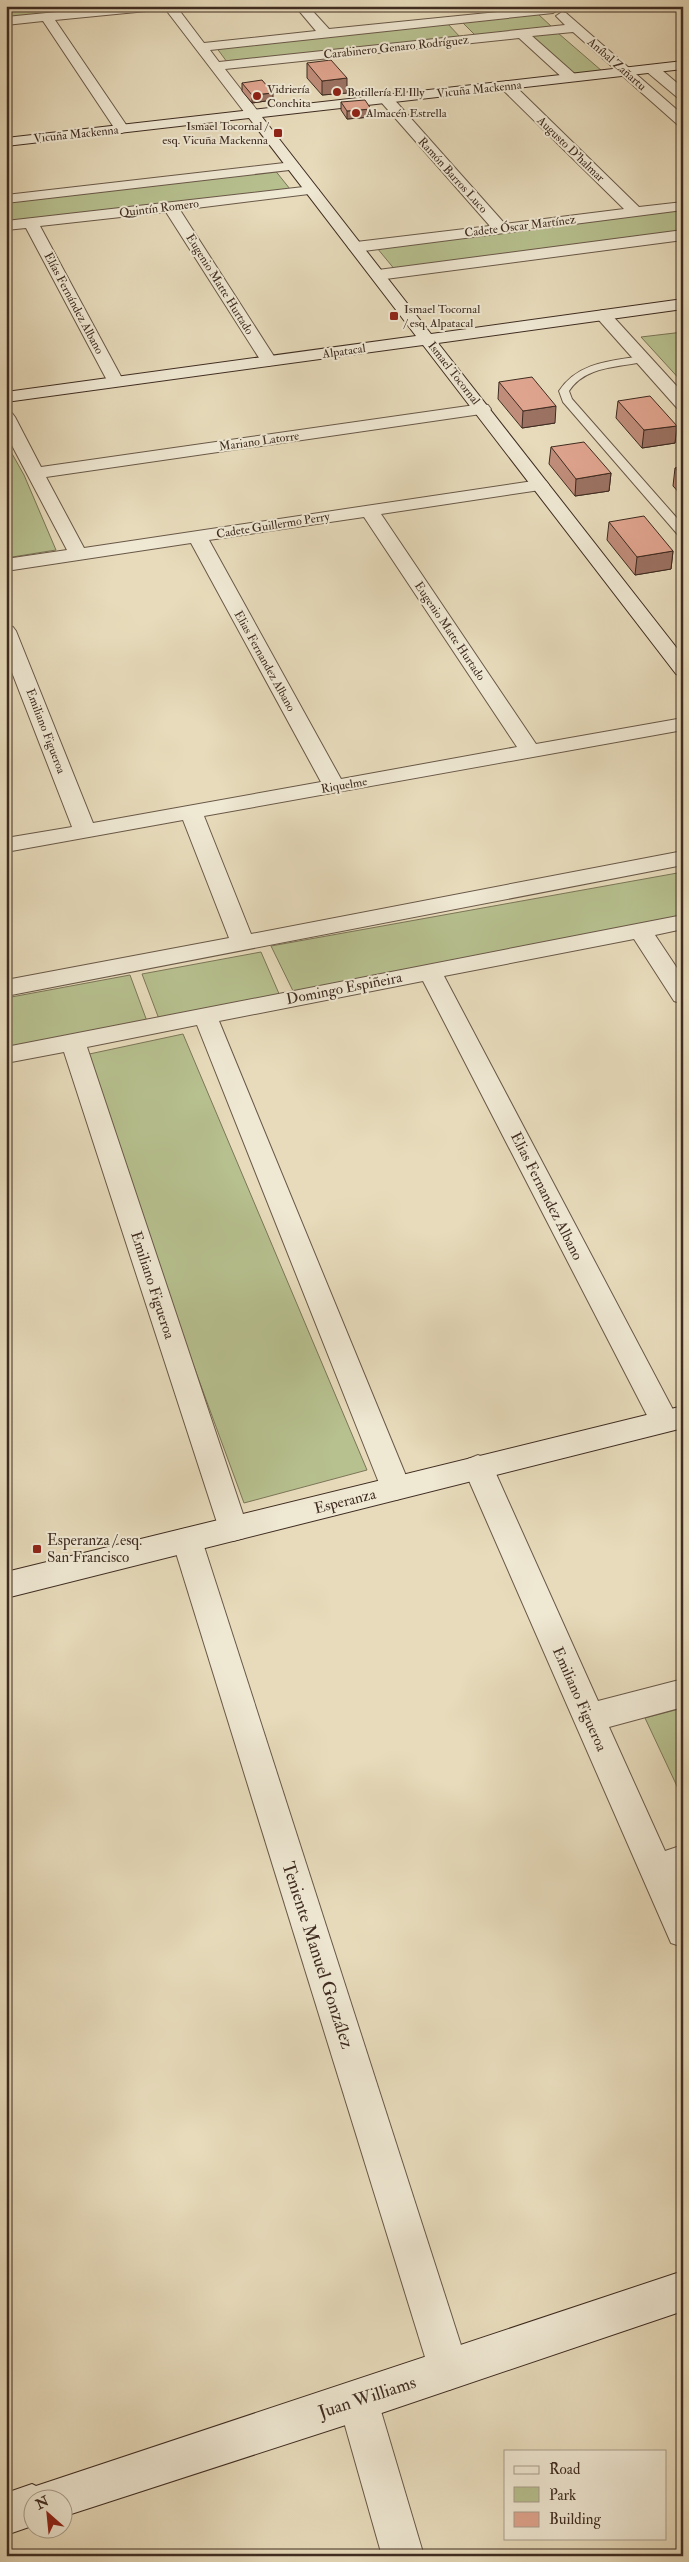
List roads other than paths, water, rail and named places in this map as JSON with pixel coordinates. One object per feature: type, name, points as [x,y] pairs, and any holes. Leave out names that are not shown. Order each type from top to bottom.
[{"type":"street","points":[[6,21],[157,6]]},
{"type":"street","name":"Ismael Tocornal","points":[[169,6],[429,339],[683,670]]},
{"type":"street","points":[[301,6],[325,33]]},
{"type":"street","points":[[678,6],[683,10]]},
{"type":"street","name":"Carabinero Genaro Rodríguez","points":[[201,47],[552,8]]},
{"type":"street","name":"Aníbal Zañartu","points":[[552,8],[682,121]]},
{"type":"street","points":[[431,11],[441,21]]},
{"type":"street","points":[[47,17],[122,129]]},
{"type":"street","name":"Carabinero Genaro Rodríguez","points":[[216,66],[576,28]]},
{"type":"street","points":[[522,34],[571,78]]},
{"type":"street","name":"Vicuña Mackenna","points":[[6,142],[683,65]]},
{"type":"street","name":"Aníbal Zañartu","points":[[652,69],[683,95]]},
{"type":"street","name":"Augusto D'halmar","points":[[506,86],[636,212]]},
{"type":"street","name":"Ramón Barros Luco","points":[[386,99],[501,229]]},
{"type":"street","name":"Quintín Romero","points":[[6,199],[293,166]]},
{"type":"street","name":"Quintín Romero","points":[[6,226],[312,190]]},
{"type":"street","name":"Cadete Óscar Martínez","points":[[356,247],[683,206]]},
{"type":"street","name":"Eugenio Matte Hurtado","points":[[171,207],[269,361]]},
{"type":"street","name":"Elías Fernández Albano","points":[[32,224],[116,382]]},
{"type":"street","points":[[378,275],[683,236]]},
{"type":"street","name":"Alpatacal","points":[[6,397],[683,304]]},
{"type":"street","points":[[602,316],[683,404]]},
{"type":"street","name":"Mariano Latorre","points":[[36,473],[482,409]]},
{"type":"street","points":[[6,417],[78,554]]},
{"type":"street","name":"Cadete Guillermo Perry","points":[[6,565],[540,485]]},
{"type":"street","name":"Eugenio Matte Hurtado","points":[[368,510],[530,751]]},
{"type":"street","name":"Elias Fernandez Albano","points":[[197,536],[334,786]]},
{"type":"street","name":"Emiliano Figueroa","points":[[6,631],[85,831]]},
{"type":"street","name":"Riquelme","points":[[6,845],[683,724]]},
{"type":"street","points":[[191,812],[243,943]]},
{"type":"street","points":[[6,988],[683,858]]},
{"type":"street","name":"Domingo Espiñeira","points":[[6,1055],[683,922]]},
{"type":"street","points":[[641,931],[683,996]]},
{"type":"street","name":"Elias Fernandez Albano","points":[[430,972],[674,1419]]},
{"type":"street","points":[[205,1016],[396,1488]]},
{"type":"street","name":"Emiliano Figueroa","points":[[73,1042],[233,1529]]},
{"type":"street","name":"Esperanza","points":[[6,1585],[674,1419]]},
{"type":"street","name":"Emiliano Figueroa","points":[[478,1467],[589,1718],[669,1865],[683,1932]]},
{"type":"street","name":"Teniente Manuel González","points":[[186,1540],[448,2370]]},
{"type":"street","points":[[589,1718],[683,1693]]},
{"type":"street","name":"Juan Williams","points":[[72,2493],[683,2291]]},
{"type":"street","points":[[358,2400],[404,2556]]},
{"type":"street","points":[[6,2514],[22,2508]]},
{"type":"lane","points":[[642,359],[603,366],[583,373],[568,381],[564,391],[567,400],[683,533]]},
{"type":"place","name":"Botillería El Illy","points":[[337,92]]},
{"type":"place","name":"Vidriería Conchita","points":[[257,96]]},
{"type":"place","name":"Almacén Estrella","points":[[356,113]]},
{"type":"place","name":"Ismael Tocornal / esq. Vicuña Mackenna","points":[[278,133]]},
{"type":"place","name":"Ismael Tocornal / esq. Alpatacal","points":[[394,316]]},
{"type":"place","name":"Esperanza / esq. San Francisco","points":[[37,1549]]}]
